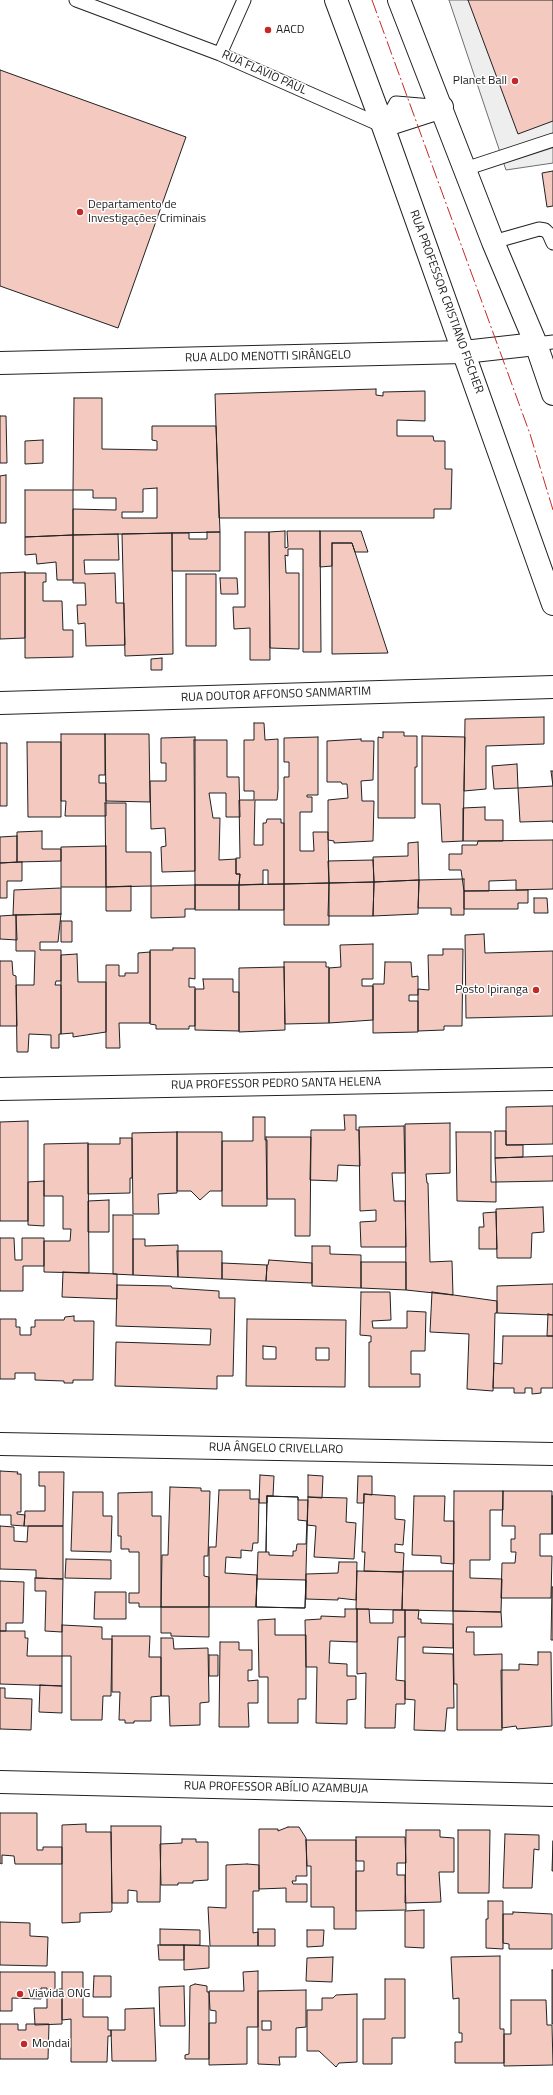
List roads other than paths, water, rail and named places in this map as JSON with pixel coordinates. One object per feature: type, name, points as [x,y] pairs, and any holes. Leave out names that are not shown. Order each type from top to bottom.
[{"type":"street","name":"RUA PROFESSOR CRISTIANO FISCHER","points":[[336,0],[383,126],[553,604]]},
{"type":"street","points":[[400,0],[442,107],[492,242],[544,343],[553,394]]},
{"type":"street","points":[[383,126],[442,107]]},
{"type":"street","name":"RUA ALDO MENOTTI SIRÂNGELO","points":[[0,363],[464,352],[544,343]]},
{"type":"street","name":"RUA DOUTOR AFFONSO SANMARTIM","points":[[0,703],[553,687]]},
{"type":"street","name":"RUA PROFESSOR PEDRO SANTA HELENA","points":[[0,1089],[553,1079]]},
{"type":"street","name":"RUA ÂNGELO CRIVELLARO","points":[[0,1444],[553,1454]]},
{"type":"street","name":"RUA PROFESSOR ABÍLIO AZAMBUJA","points":[[0,1782],[553,1795]]},
{"type":"lane","name":"RUA FLAVIO PAUL","points":[[76,0],[220,54],[383,126]]},
{"type":"lane","points":[[220,54],[244,0]]},
{"type":"lane","points":[[465,169],[553,140]]},
{"type":"lane","points":[[492,242],[539,229],[545,230],[549,234],[553,244]]},
{"type":"place","name":"AACD","points":[[268,30]]},
{"type":"place","name":"Planet Ball","points":[[515,81]]},
{"type":"place","name":"Departamento de Investigações Criminais","points":[[80,212]]},
{"type":"place","name":"Posto Ipiranga","points":[[536,990]]},
{"type":"place","name":"Viavida ONG","points":[[20,1994]]},
{"type":"place","name":"Mondai","points":[[24,2044]]}]
